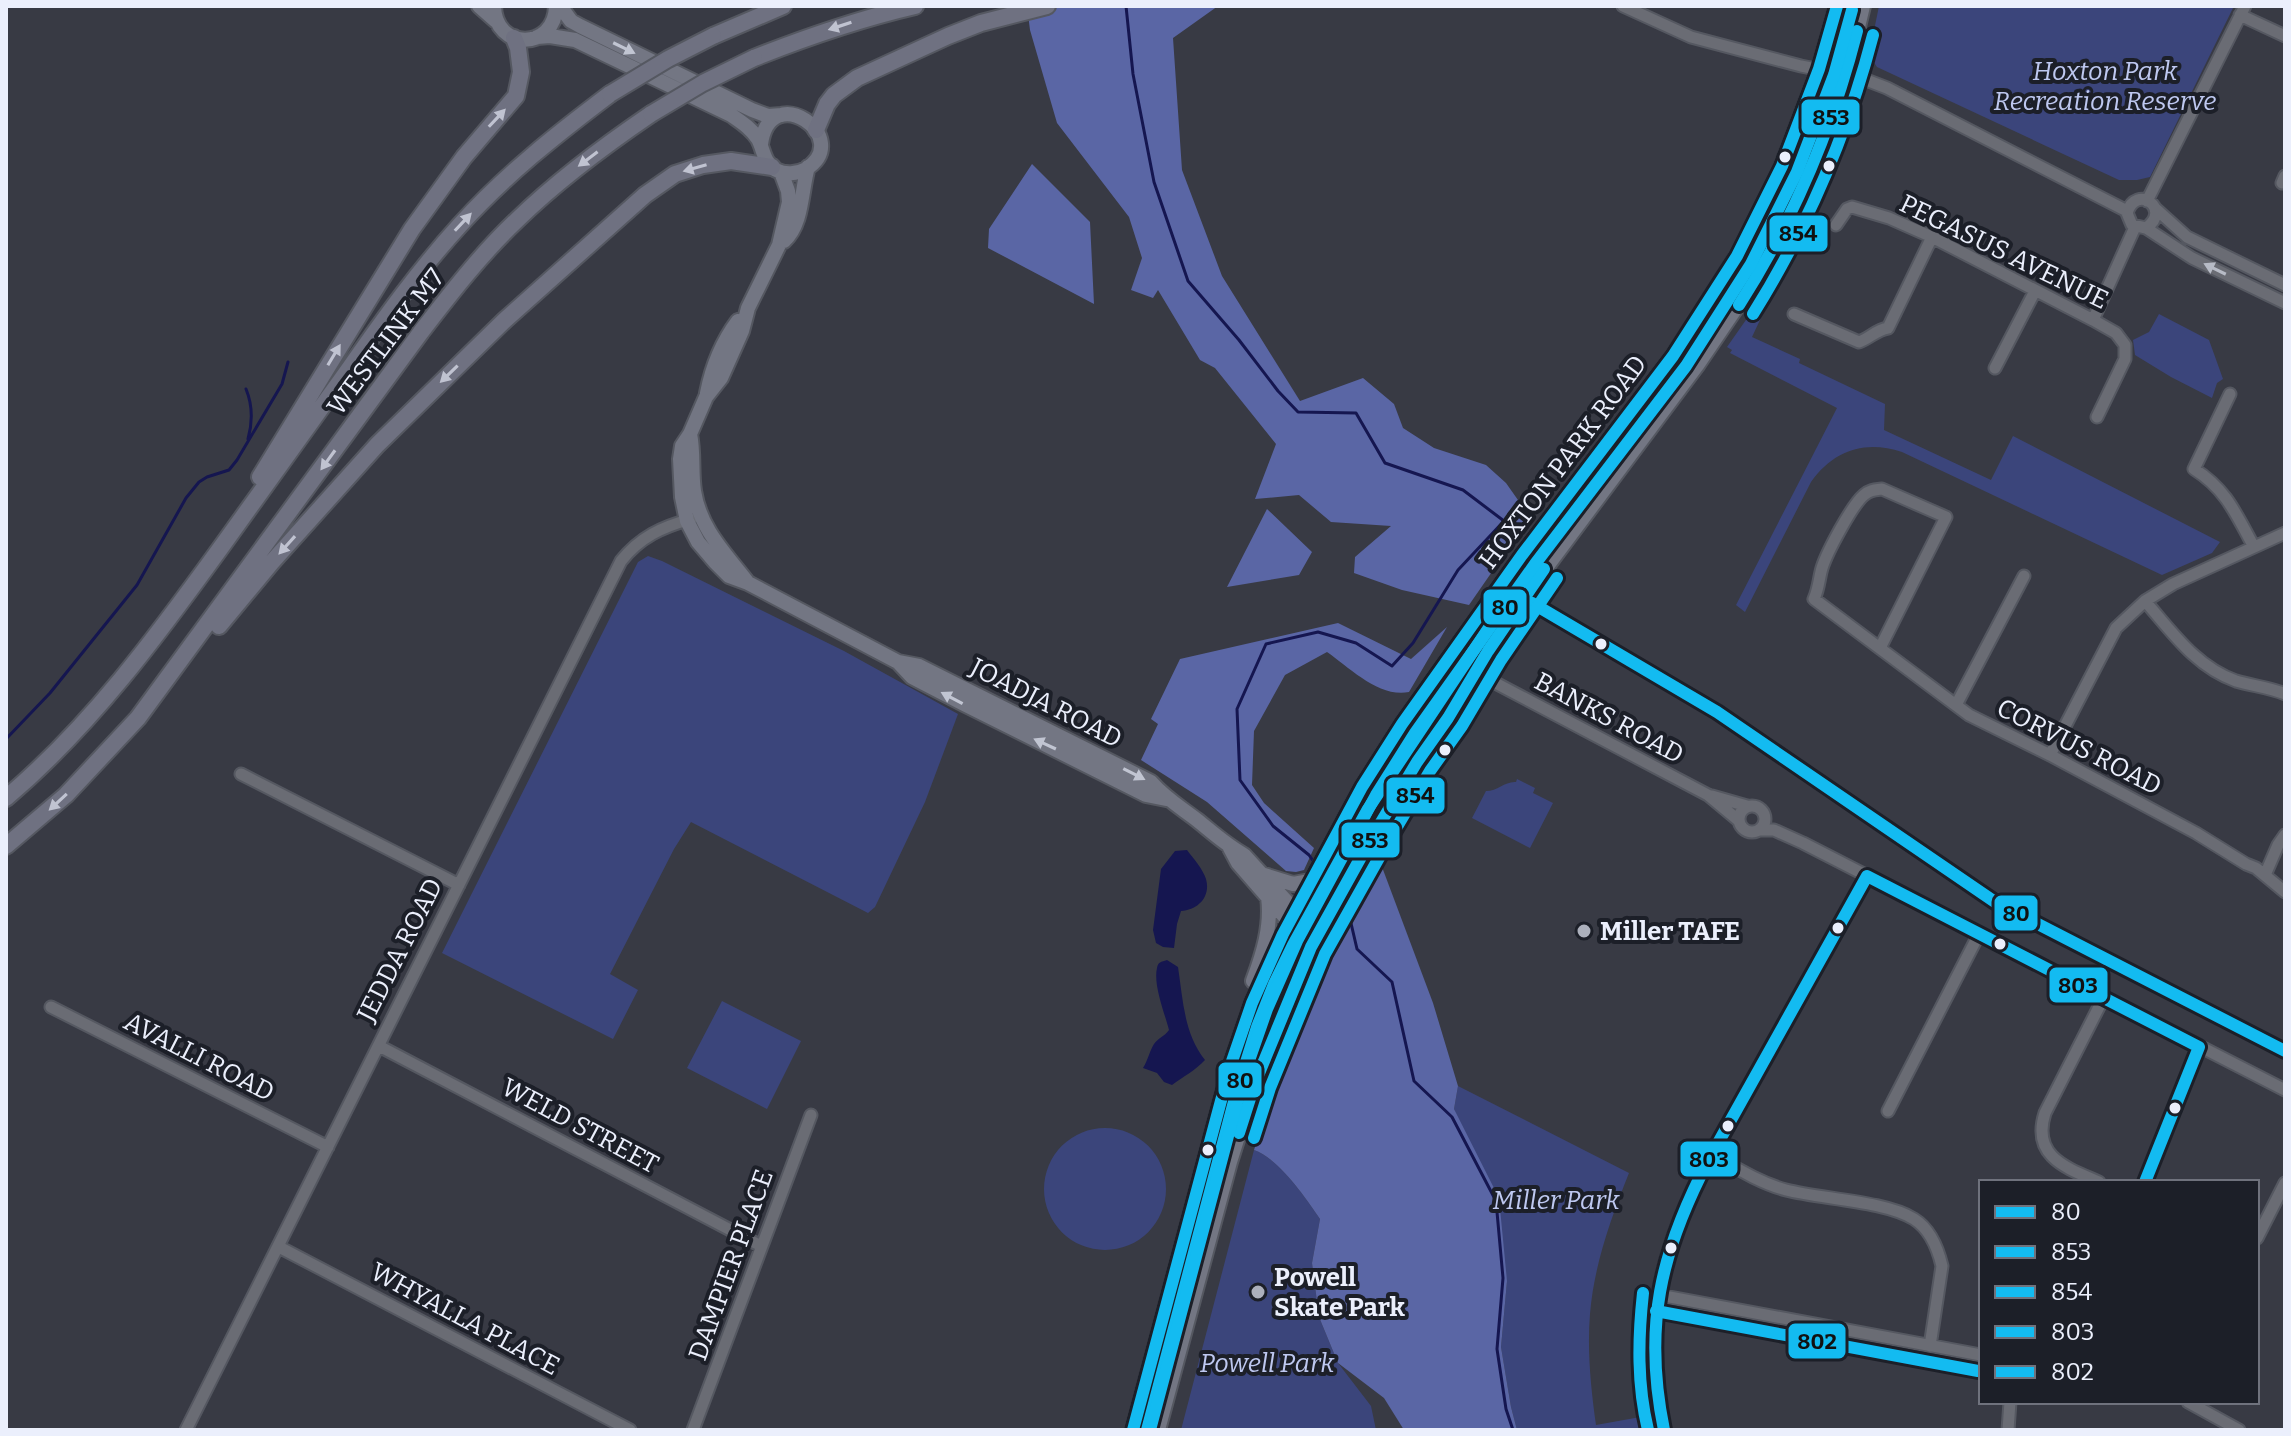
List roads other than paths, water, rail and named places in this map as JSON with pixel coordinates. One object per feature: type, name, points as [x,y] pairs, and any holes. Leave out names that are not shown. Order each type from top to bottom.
[{"type":"highway","name":"WESTLINK M7","points":[[9,796],[51,759],[127,673],[187,595],[385,318],[460,225],[523,163],[610,94],[713,36],[783,6]]},
{"type":"highway","name":"WESTLINK M7","points":[[6,846],[66,795],[107,753],[166,683],[421,332],[469,271],[534,204],[576,168],[651,114],[703,83],[806,37],[915,6]]},
{"type":"highway","points":[[816,130],[827,104],[842,87],[901,57],[981,23],[1047,6]]},
{"type":"highway","points":[[9,796],[124,664],[191,579],[247,498],[427,206],[516,96],[521,72],[514,38]]},
{"type":"highway","points":[[107,753],[154,710],[272,562],[377,445],[505,320],[645,195],[675,174],[717,162],[743,162],[777,170]]},
{"type":"main road","points":[[479,6],[495,13],[507,34],[514,38],[522,40],[550,36],[575,40],[731,115],[744,123],[761,144]]},
{"type":"main road","points":[[537,37],[551,26],[558,6]]},
{"type":"main road","points":[[558,6],[571,21],[752,110],[768,116],[802,116],[816,130],[819,151],[808,167],[798,217],[790,235],[779,245]]},
{"type":"main road","name":"HOXTON PARK ROAD","points":[[1133,1430],[1236,1047],[1252,1003],[1308,883],[1362,787],[1448,658],[1673,356],[1737,256],[1782,166],[1819,69],[1837,6]]},
{"type":"main road","name":"HOXTON PARK ROAD","points":[[1158,1430],[1230,1162],[1255,1083],[1290,994],[1315,941],[1417,762],[1474,673],[1542,573],[1742,301],[1781,233],[1822,145],[1846,75],[1863,6]]},
{"type":"main road","points":[[694,519],[690,434],[706,397],[711,374],[732,329],[748,308],[779,245],[789,202],[788,191],[777,170],[764,157],[761,144],[767,126],[783,115]]},
{"type":"main road","points":[[777,170],[795,173],[808,167]]},
{"type":"main road","name":"JOADJA ROAD","points":[[694,519],[748,583],[898,662],[919,666],[1151,782],[1166,799],[1230,848],[1244,855],[1315,941]]},
{"type":"main road","name":"JOADJA ROAD","points":[[1230,848],[1238,863],[1268,897],[1292,916]]},
{"type":"main road","points":[[1261,874],[1293,884],[1308,883]]},
{"type":"main road","points":[[1236,1047],[1247,996],[1267,933],[1268,897]]},
{"type":"street","points":[[1623,6],[1691,37],[1887,88],[2127,211]]},
{"type":"street","points":[[2093,320],[2140,228],[2153,223],[2152,205],[2242,10],[2285,36]]},
{"type":"street","points":[[2285,285],[2187,237],[2152,205],[2136,200],[2129,206],[2128,221],[2192,258],[2285,303]]},
{"type":"street","name":"PEGASUS AVENUE","points":[[1836,225],[1847,209],[1852,207],[1889,218],[2093,320],[2121,338],[2126,352],[2122,367],[2097,417]]},
{"type":"street","points":[[1794,314],[1859,342],[1877,330],[1888,328],[1932,237]]},
{"type":"street","points":[[1995,368],[2035,291]]},
{"type":"street","points":[[2230,394],[2194,469],[2211,480],[2229,501],[2254,547]]},
{"type":"street","name":"CORVUS ROAD","points":[[1880,648],[1946,517],[1882,489],[1871,490],[1854,506],[1823,567],[1814,599],[1969,715],[2196,833],[2265,875],[2285,892]]},
{"type":"street","name":"JEDDA ROAD","points":[[186,1430],[621,561],[644,538],[694,519]]},
{"type":"street","points":[[2050,755],[2116,628],[2145,601],[2173,584],[2285,533]]},
{"type":"street","points":[[1956,705],[2024,576]]},
{"type":"street","points":[[2145,601],[2205,666],[2237,681],[2285,694]]},
{"type":"street","name":"BANKS ROAD","points":[[1448,658],[1708,795],[1747,806]]},
{"type":"street","points":[[241,774],[459,885]]},
{"type":"street","name":"BANKS ROAD","points":[[1708,795],[1738,820]]},
{"type":"street","points":[[1762,824],[1748,832],[1738,820],[1741,811],[1747,806],[1759,808],[1762,824],[1768,828],[2285,1090]]},
{"type":"street","points":[[2265,875],[2285,835]]},
{"type":"street","points":[[1664,1430],[1654,1356],[1659,1295],[1676,1229],[1713,1155],[1867,876]]},
{"type":"street","points":[[1888,1111],[1979,934]]},
{"type":"street","points":[[2094,1180],[2054,1159],[2045,1148],[2041,1131],[2045,1113],[2104,997]]},
{"type":"street","name":"AVALLI ROAD","points":[[51,1007],[328,1147]]},
{"type":"street","name":"WELD STREET","points":[[379,1046],[761,1246]]},
{"type":"street","points":[[2146,1180],[2199,1047]]},
{"type":"street","name":"DAMPIER PLACE","points":[[693,1430],[811,1115]]},
{"type":"street","points":[[1713,1155],[1761,1182],[1785,1190],[1887,1209],[1915,1220],[1931,1239],[1942,1266],[1930,1346]]},
{"type":"street","points":[[2259,1234],[2285,1183]]},
{"type":"street","name":"WHYALLA PLACE","points":[[279,1247],[630,1430]]},
{"type":"street","points":[[1659,1295],[1979,1355]]},
{"type":"street","points":[[2008,1430],[2010,1404]]},
{"type":"street","points":[[2192,1404],[2239,1430]]},
{"type":"waterway","points":[[1126,6],[1133,74],[1154,182],[1188,281],[1298,412],[1356,413],[1385,463],[1463,490],[1504,521],[1458,570],[1413,643],[1392,666],[1356,643],[1318,632],[1266,644],[1237,709],[1240,780],[1273,826],[1309,855],[1316,865]]},
{"type":"waterway","points":[[6,739],[50,693],[137,585],[186,498],[199,482],[229,470],[237,460],[282,384],[288,362]]},
{"type":"waterway","points":[[246,389],[252,414],[248,439]]},
{"type":"waterway","points":[[1322,874],[1337,894]]},
{"type":"waterway","points":[[1342,900],[1347,906],[1357,949],[1392,982],[1414,1081],[1452,1117],[1496,1201],[1503,1278],[1497,1349],[1506,1409],[1513,1430]]},
{"type":"place","name":"Miller TAFE","points":[[1584,931]]},
{"type":"place","name":"Powell Skate Park","points":[[1258,1292]]},
{"type":"park label","name":"Hoxton Park Recreation Reserve","points":[[2105,86]]},
{"type":"park label","name":"Miller Park","points":[[1556,1200]]},
{"type":"park label","name":"Powell Park","points":[[1267,1363]]}]
